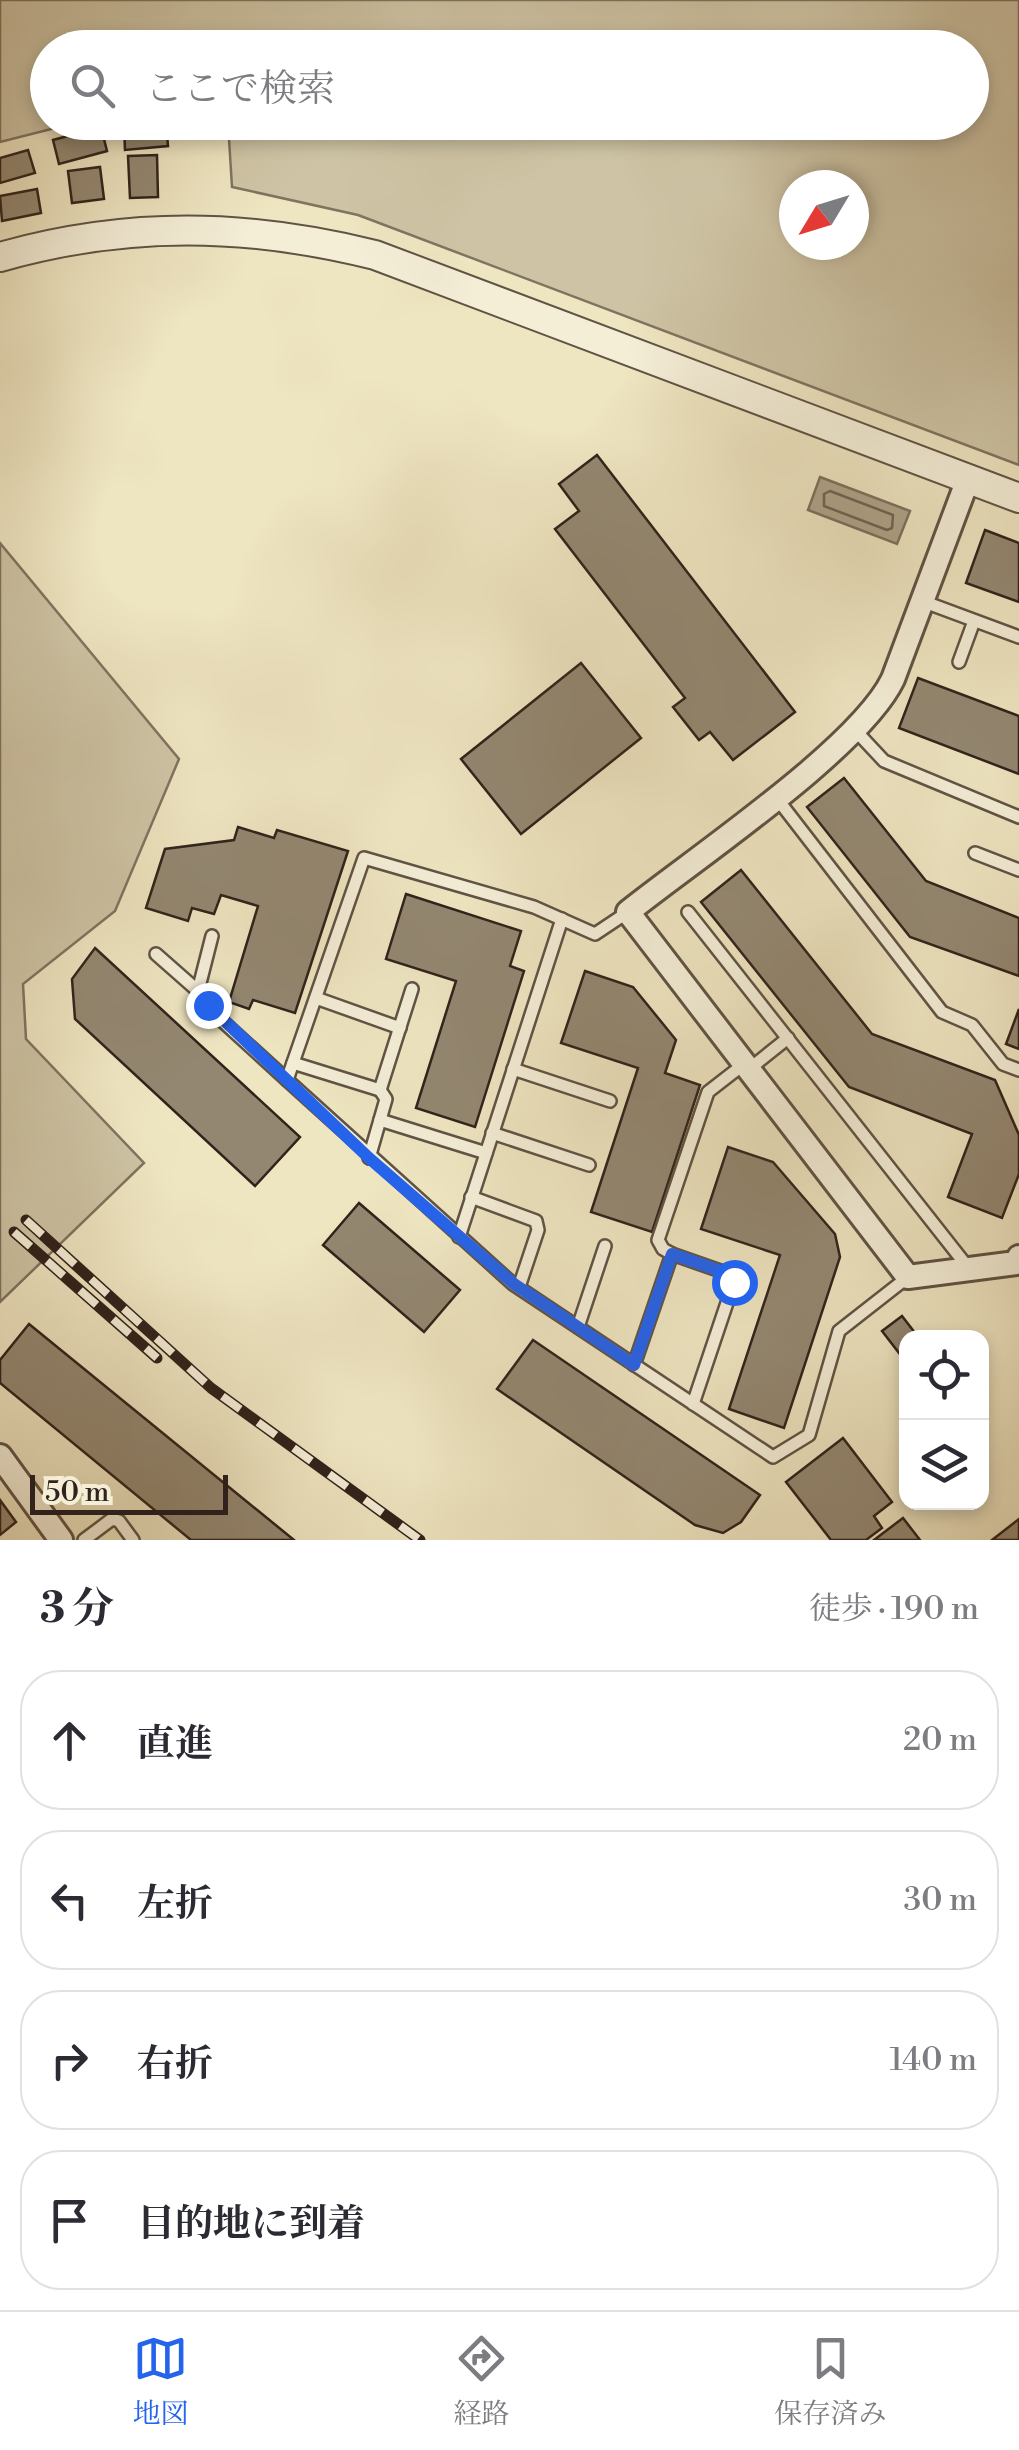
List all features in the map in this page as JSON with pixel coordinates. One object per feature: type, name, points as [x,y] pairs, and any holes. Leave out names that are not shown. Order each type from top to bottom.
[{"type":"street","points":[[0,258],[92,235],[143,229],[240,229],[322,242],[374,255],[1019,498]]},
{"type":"street","points":[[968,479],[886,694],[855,730],[628,912],[908,1277],[1018,1264]]},
{"type":"street","points":[[0,1456],[61,1540]]},
{"type":"lane","points":[[922,601],[1019,637]]},
{"type":"lane","points":[[959,662],[974,621]]},
{"type":"lane","points":[[855,730],[884,761],[1019,817]]},
{"type":"lane","points":[[775,796],[942,1012],[972,1025],[1003,1064],[1019,1070]]},
{"type":"lane","points":[[975,853],[1019,869]]},
{"type":"lane","points":[[287,1080],[364,858],[562,918],[595,934],[628,912]]},
{"type":"lane","points":[[688,912],[970,1270]]},
{"type":"lane","points":[[458,1237],[562,918]]},
{"type":"lane","points":[[198,991],[212,936]]},
{"type":"lane","points":[[156,954],[369,1158],[519,1287],[773,1457],[809,1435],[839,1331],[908,1277]]},
{"type":"lane","points":[[380,1090],[412,989]]},
{"type":"lane","points":[[316,998],[400,1028]]},
{"type":"lane","points":[[693,1404],[734,1282],[732,1275],[662,1249],[658,1240],[708,1092],[788,1038]]},
{"type":"lane","points":[[293,1063],[380,1090],[386,1099],[369,1158]]},
{"type":"lane","points":[[513,1070],[610,1101]]},
{"type":"lane","points":[[380,1120],[486,1153]]},
{"type":"lane","points":[[492,1133],[589,1166]]},
{"type":"lane","points":[[472,1197],[536,1220],[538,1230],[519,1287]]},
{"type":"lane","points":[[578,1328],[605,1246]]},
{"type":"lane","points":[[634,1365],[672,1254]]},
{"type":"lane","points":[[84,1540],[112,1519],[119,1521],[133,1540]]},
{"type":"shaded area","points":[[0,0],[1019,0],[1019,465],[358,215],[232,187],[229,140],[989,140],[989,30],[30,30],[30,134],[0,142]]},
{"type":"shaded area","points":[[0,543],[179,759],[115,911],[23,984],[26,1039],[144,1163],[0,1302]]},
{"type":"water","points":[[820,477],[910,511],[897,544],[808,510]]},
{"type":"building","points":[[53,140],[104,140],[107,151],[59,164]]},
{"type":"building","points":[[125,140],[168,140],[168,146],[125,150]]},
{"type":"building","points":[[28,150],[35,173],[0,183],[0,158]]},
{"type":"building","points":[[157,155],[158,197],[130,198],[128,156]]},
{"type":"building","points":[[100,167],[104,199],[72,203],[68,171]]},
{"type":"building","points":[[37,189],[41,213],[2,221],[0,196]]},
{"type":"building","points":[[597,455],[795,712],[733,760],[710,732],[699,740],[673,707],[685,698],[555,529],[579,511],[559,484]]},
{"type":"building","points":[[985,530],[1019,543],[1019,602],[966,583]]},
{"type":"building","points":[[581,663],[641,738],[521,834],[461,759]]},
{"type":"building","points":[[918,678],[1019,716],[1019,774],[899,728]]},
{"type":"building","points":[[844,778],[926,881],[1019,918],[1019,976],[910,937],[807,807]]},
{"type":"building","points":[[238,827],[274,838],[277,830],[348,851],[295,1013],[253,1000],[249,1009],[229,1002],[258,906],[221,895],[214,914],[192,908],[188,921],[146,908],[165,849],[234,840]]},
{"type":"building","points":[[741,870],[872,1034],[995,1080],[1019,1135],[1019,1174],[1002,1218],[948,1197],[972,1134],[849,1087],[701,902]]},
{"type":"building","points":[[406,894],[521,931],[510,966],[524,971],[475,1127],[416,1108],[456,981],[386,959]]},
{"type":"building","points":[[95,948],[300,1137],[255,1186],[75,1019],[72,979]]},
{"type":"building","points":[[585,971],[633,987],[676,1040],[665,1073],[700,1085],[652,1232],[591,1212],[638,1068],[561,1043]]},
{"type":"building","points":[[1019,1009],[1019,1049],[1006,1044]]},
{"type":"building","points":[[728,1147],[773,1162],[835,1234],[840,1257],[784,1428],[729,1409],[780,1255],[701,1229]]},
{"type":"building","points":[[359,1203],[460,1290],[424,1332],[323,1245]]},
{"type":"building","points":[[902,1316],[913,1330],[899,1330],[899,1353],[882,1331]]},
{"type":"building","points":[[29,1324],[294,1540],[191,1540],[0,1383],[0,1360]]},
{"type":"building","points":[[533,1340],[760,1495],[741,1522],[723,1533],[695,1525],[497,1389]]},
{"type":"building","points":[[843,1438],[892,1502],[874,1516],[882,1528],[866,1540],[831,1540],[786,1482]]},
{"type":"building","points":[[0,1500],[16,1522],[0,1535]]},
{"type":"building","points":[[903,1518],[920,1540],[874,1540]]},
{"type":"building","points":[[1019,1519],[1019,1540],[992,1540]]},
{"type":"railway","points":[[26,1220],[211,1388],[420,1540]]},
{"type":"railway","points":[[14,1232],[157,1358]]},
{"type":"route","points":[[208,1005],[369,1158],[514,1284],[634,1365],[672,1254],[732,1275],[734,1282]]}]
